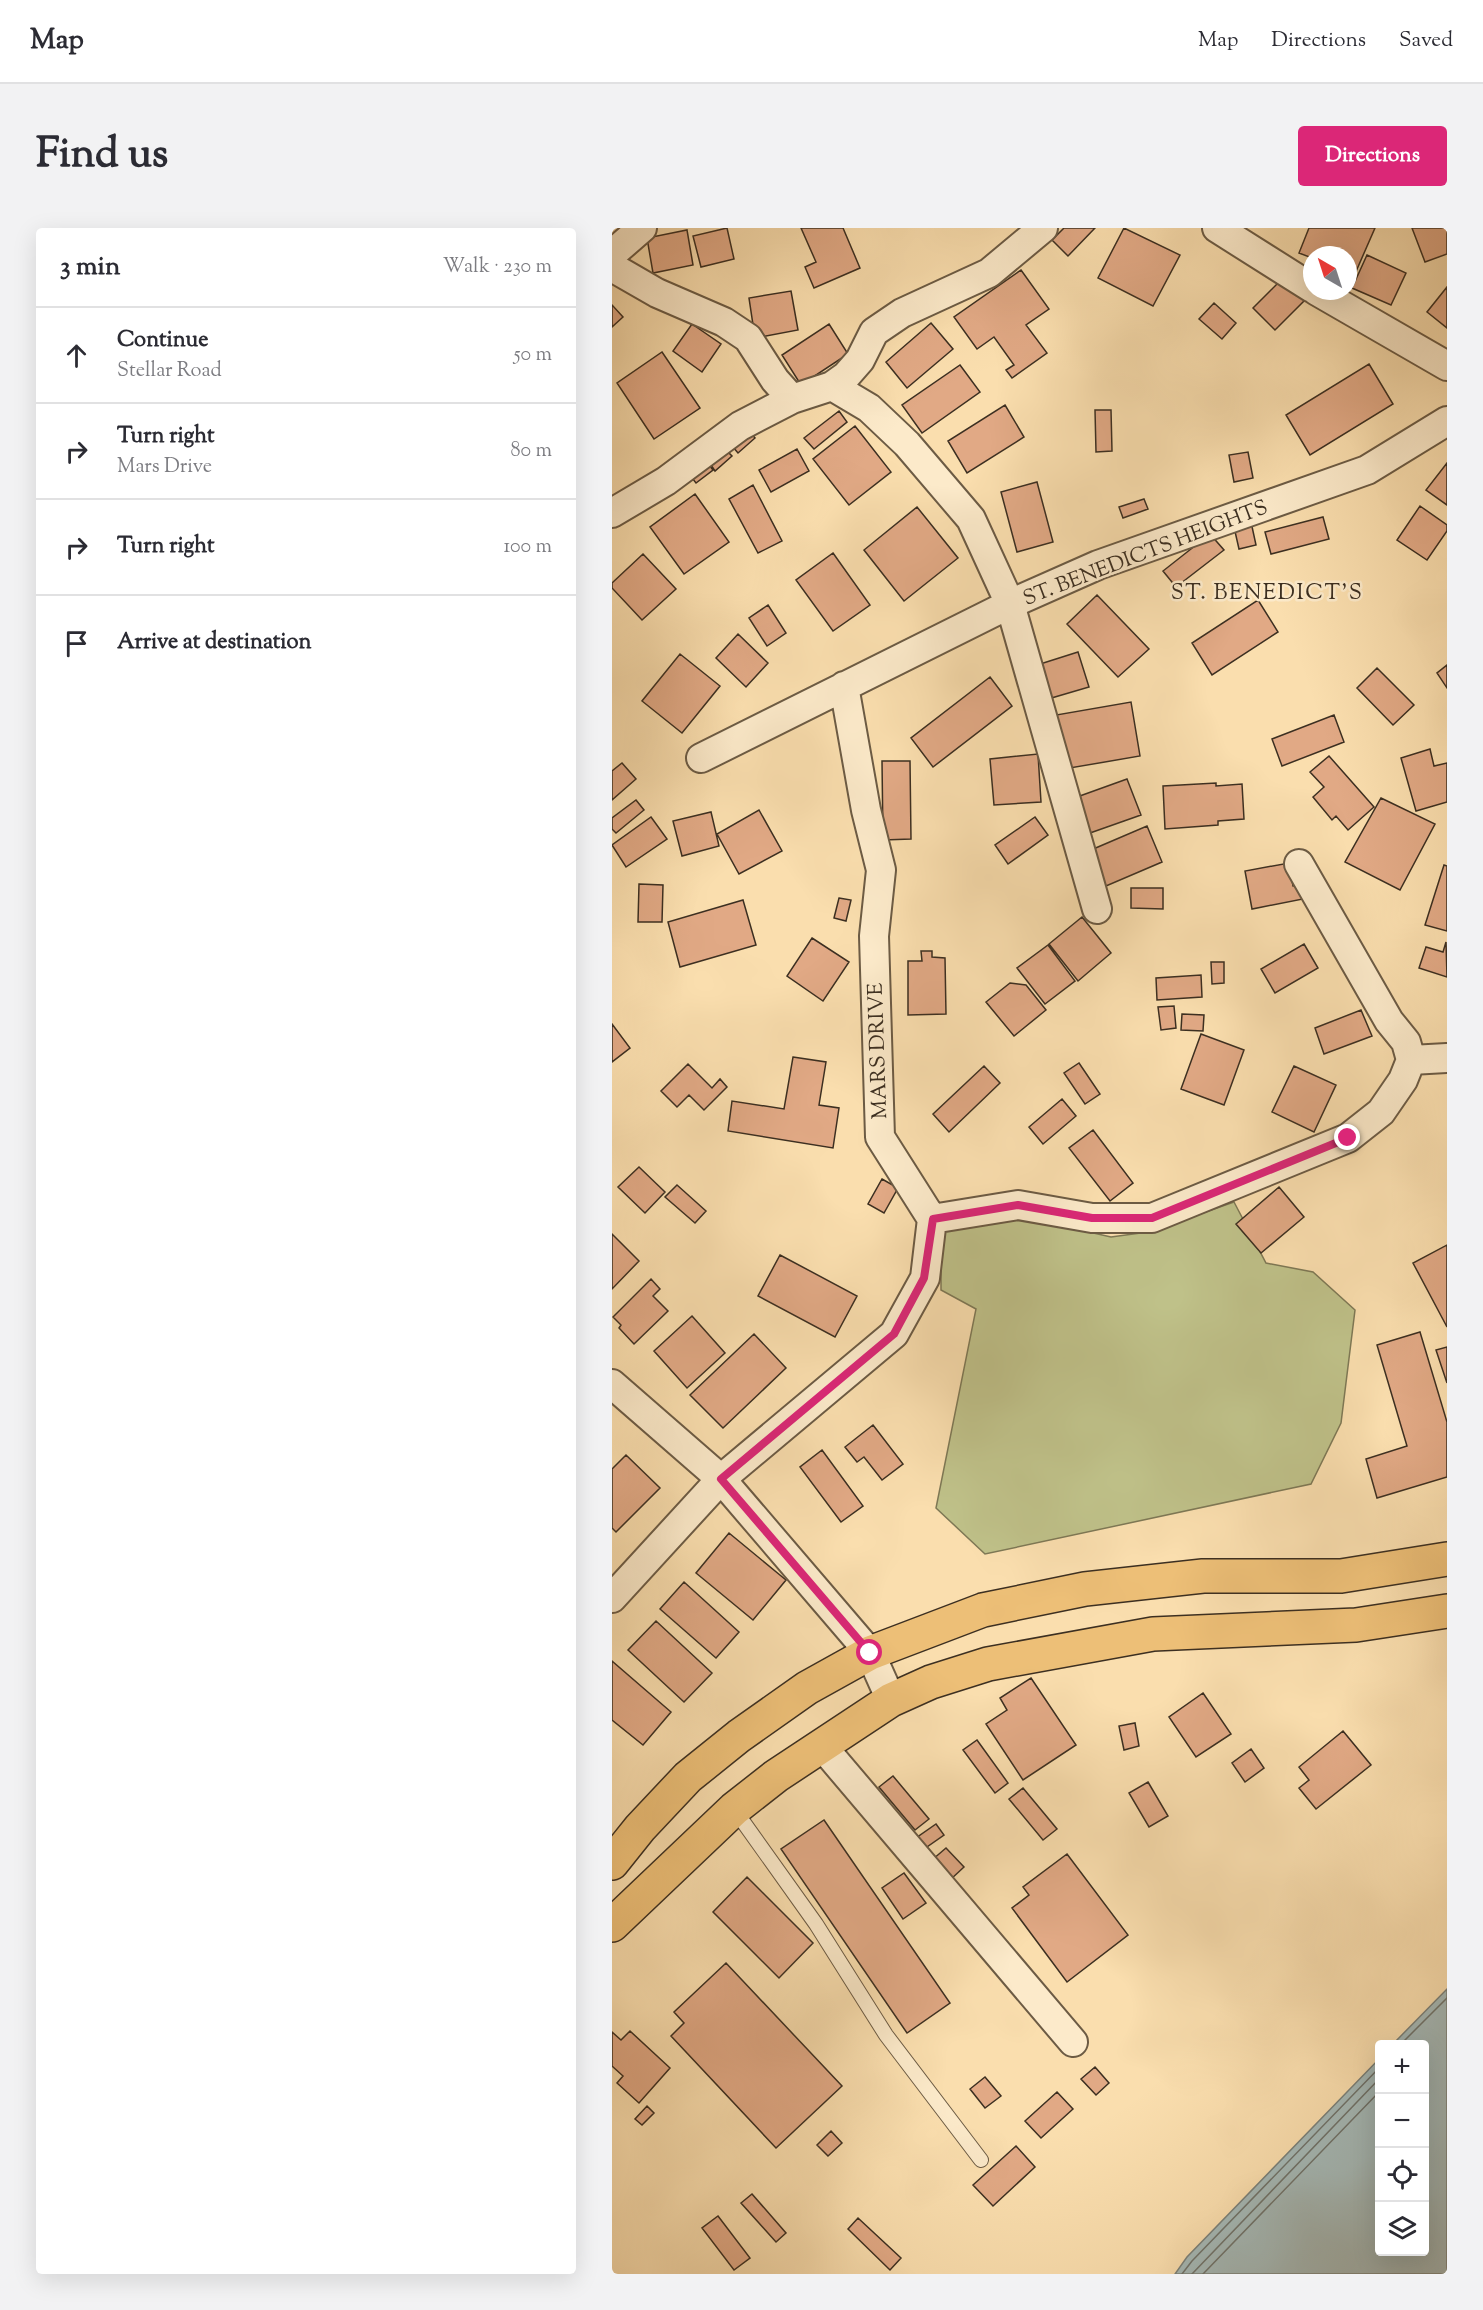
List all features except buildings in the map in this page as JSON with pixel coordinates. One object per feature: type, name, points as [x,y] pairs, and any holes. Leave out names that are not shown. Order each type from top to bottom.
[{"type":"highway","points":[[612,1863],[640,1828],[688,1777],[807,1688],[870,1653],[983,1610],[1085,1588],[1203,1576],[1341,1576],[1447,1559]]},
{"type":"highway","points":[[612,1925],[734,1809],[776,1776],[891,1700],[931,1682],[988,1664],[1153,1634],[1356,1625],[1447,1611]]},
{"type":"street","points":[[612,255],[642,228]]},
{"type":"street","points":[[612,513],[666,481],[740,426],[792,399],[832,386],[846,376],[860,360],[874,332],[902,313],[988,273],[1043,228]]},
{"type":"street","points":[[1217,228],[1303,282]]},
{"type":"street","points":[[612,267],[657,293],[724,322],[748,338],[775,380],[792,399]]},
{"type":"street","points":[[1333,300],[1447,366]]},
{"type":"street","points":[[832,386],[868,408],[907,444],[971,519],[1010,604],[1097,909]]},
{"type":"street","name":"ST. BENEDICTS HEIGHTS","points":[[701,758],[1010,604],[1098,565],[1367,470],[1447,421]]},
{"type":"street","name":"MARS DRIVE","points":[[844,686],[866,810],[881,870],[874,936],[880,1137],[933,1219]]},
{"type":"street","points":[[612,1598],[721,1479],[894,1334],[924,1278],[933,1219],[1018,1205],[1092,1218],[1152,1218],[1348,1138],[1381,1112],[1403,1080],[1411,1060],[1406,1042],[1389,1021],[1299,864]]},
{"type":"street","points":[[1411,1060],[1447,1059]]},
{"type":"street","points":[[612,1384],[721,1479],[870,1653],[891,1700]]},
{"type":"street","points":[[822,1746],[1073,2042]]},
{"type":"lane","points":[[734,1809],[816,1924],[886,2035],[981,2160]]},
{"type":"green space","points":[[1234,1202],[1266,1263],[1313,1272],[1355,1310],[1341,1423],[1311,1484],[985,1554],[936,1508],[976,1309],[941,1290],[941,1231],[1018,1216],[1111,1237],[1148,1232]]},
{"type":"water","points":[[1447,1989],[1447,2274],[1175,2274],[1187,2257],[1375,2063],[1375,2256],[1429,2256],[1429,2040],[1397,2040]]},
{"type":"district","name":"ST. BENEDICT'S","points":[[1267,591]]},
{"type":"route","points":[[870,1653],[721,1479],[830,1390],[894,1334],[924,1278],[933,1219],[1018,1205],[1092,1218],[1152,1218],[1348,1138]]}]
